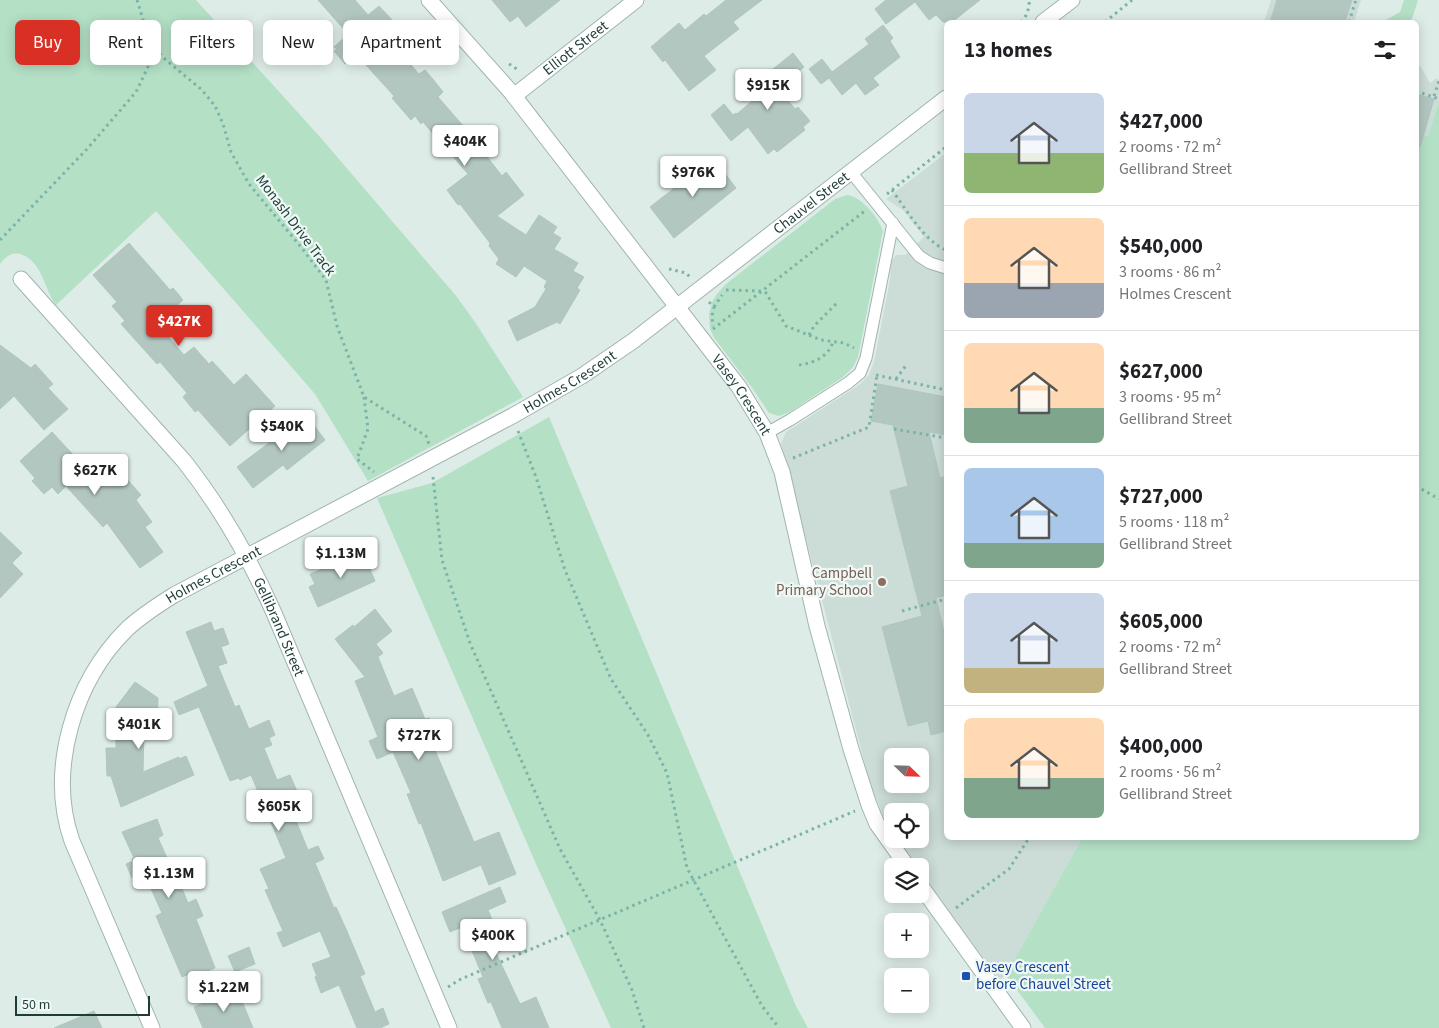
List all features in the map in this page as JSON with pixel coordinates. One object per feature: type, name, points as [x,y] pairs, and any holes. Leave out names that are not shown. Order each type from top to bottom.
[{"type":"street","name":"Vasey Crescent","points":[[429,0],[514,96],[677,307],[709,338],[767,433],[782,472],[817,626],[851,749],[877,824],[901,858]]},
{"type":"street","name":"Elliott Street","points":[[514,96],[636,0]]},
{"type":"street","points":[[1046,20],[1072,0]]},
{"type":"street","name":"Chauvel Street","points":[[677,307],[944,100]]},
{"type":"street","name":"Gellibrand Street","points":[[21,280],[184,461],[208,494],[246,557],[274,613],[449,1028]]},
{"type":"street","name":"Holmes Crescent","points":[[152,1028],[68,827],[63,786],[67,743],[85,688],[100,663],[123,633],[145,614],[174,595],[514,416],[594,369],[677,307]]},
{"type":"street","points":[[929,898],[976,966],[1023,1028]]},
{"type":"lane","points":[[851,172],[915,251],[924,260],[935,266],[944,268]]},
{"type":"lane","points":[[767,433],[848,383],[861,370],[866,358],[893,223]]},
{"type":"path","name":"Monash Drive Track","points":[[137,0],[143,20]]},
{"type":"path","points":[[1024,20],[1030,3],[1029,0]]},
{"type":"path","points":[[1107,20],[1132,0]]},
{"type":"path","points":[[1350,20],[1356,0]]},
{"type":"path","name":"Monash Drive Track","points":[[161,55],[202,90],[215,106],[223,124],[230,152],[249,184],[301,246],[326,280],[337,326],[364,397],[368,428],[358,459],[387,482]]},
{"type":"path","points":[[507,63],[514,66],[533,81]]},
{"type":"path","points":[[0,240],[87,149],[136,92],[149,65]]},
{"type":"path","points":[[1434,96],[1439,81]]},
{"type":"path","points":[[1419,92],[1439,99]]},
{"type":"path","points":[[709,338],[713,329],[760,291],[944,149]]},
{"type":"path","points":[[892,190],[921,230],[938,246],[944,249]]},
{"type":"path","points":[[662,266],[686,273],[714,307]]},
{"type":"path","points":[[709,338],[713,329],[712,316],[714,307],[725,290],[760,291],[766,294],[786,326],[821,340],[848,344],[866,358]]},
{"type":"path","points":[[809,335],[814,326],[838,302]]},
{"type":"path","points":[[799,365],[810,363],[825,355],[831,350],[834,342]]},
{"type":"path","points":[[896,379],[907,364]]},
{"type":"path","points":[[861,370],[944,390]]},
{"type":"path","points":[[788,460],[869,427],[877,375]]},
{"type":"path","points":[[364,397],[426,436],[434,458],[432,483],[442,560],[470,643],[560,849],[600,920],[632,990],[644,1028]]},
{"type":"path","points":[[514,416],[536,477],[565,570],[611,679],[648,735],[667,773],[687,868],[762,1006],[779,1028]]},
{"type":"path","points":[[894,429],[944,438]]},
{"type":"path","points":[[1419,488],[1439,499]]},
{"type":"path","points":[[902,610],[944,600]]},
{"type":"path","points":[[434,994],[445,990],[461,979],[869,805]]},
{"type":"path","points":[[951,911],[1009,869],[1029,840]]},
{"type":"shaded area","points":[[1271,0],[1361,0],[1355,20],[1265,20]]},
{"type":"shaded area","points":[[1419,66],[1430,83],[1437,78],[1439,81],[1439,101],[1428,136],[1419,134]]},
{"type":"shaded area","name":"Campbell Primary School","points":[[944,155],[944,840],[1081,840],[1006,975],[1000,980],[929,885],[929,858],[909,858],[902,848],[929,848],[929,803],[884,803],[884,817],[871,787],[781,444],[786,432],[859,385],[869,375],[874,362],[890,280],[891,262],[896,255],[905,255],[924,237],[904,211],[886,199]]},
{"type":"green space","points":[[0,0],[196,0],[214,20],[171,20],[171,65],[253,65],[253,63],[321,138],[457,297],[523,397],[368,481],[315,394],[156,211],[56,305],[38,269],[27,257],[20,254],[11,254],[0,264]]},
{"type":"green space","points":[[1404,0],[1418,0],[1412,20],[1386,20],[1400,12]]},
{"type":"green space","points":[[1439,101],[1439,1028],[1045,1028],[1006,975],[1081,840],[1419,840],[1419,134],[1428,136]]},
{"type":"green space","points":[[847,195],[869,208],[883,231],[858,357],[853,367],[843,377],[788,413],[779,416],[769,413],[715,339],[710,329],[709,314],[712,302],[726,284],[835,199]]},
{"type":"green space","points":[[549,417],[796,1006],[808,1028],[611,1028],[536,864],[377,498],[432,483]]},
{"type":"building","points":[[318,0],[355,0],[368,15],[379,6],[392,20],[343,20],[343,28]]},
{"type":"building","points":[[492,0],[560,0],[526,27],[518,16],[510,22]]},
{"type":"building","points":[[726,0],[762,0],[733,22],[739,29],[704,56],[716,70],[689,91],[665,60],[663,62],[651,47],[679,23],[685,30],[704,14],[706,16]]},
{"type":"building","points":[[886,0],[980,0],[955,20],[944,20],[944,22],[936,15],[929,20],[915,2],[886,24],[875,9]]},
{"type":"building","points":[[1277,0],[1352,0],[1346,20],[1271,20]]},
{"type":"building","points":[[883,25],[893,38],[890,41],[900,57],[873,78],[879,85],[865,95],[856,83],[842,95],[829,78],[821,84],[809,69],[822,59],[832,72],[869,44],[865,39]]},
{"type":"building","points":[[343,39],[343,62],[334,51],[337,49],[334,47]]},
{"type":"building","points":[[793,53],[804,67],[778,88],[795,109],[798,107],[810,121],[803,127],[805,130],[777,152],[774,149],[768,154],[748,127],[731,141],[711,115],[724,104],[733,115],[737,114],[760,94],[753,85]]},
{"type":"building","points":[[366,65],[411,65],[419,74],[425,70],[443,92],[438,97],[472,136],[478,131],[488,143],[481,149],[502,176],[506,172],[524,195],[497,216],[526,235],[539,215],[557,227],[553,233],[561,238],[554,249],[578,263],[573,271],[584,277],[577,288],[580,290],[560,324],[557,322],[517,341],[508,321],[535,307],[546,289],[544,287],[547,281],[524,266],[516,277],[496,264],[499,259],[489,246],[490,243],[447,190],[468,174],[423,122],[421,124],[415,116],[411,120],[392,98],[394,96]]},
{"type":"building","points":[[1419,95],[1434,99],[1419,147]]},
{"type":"building","points":[[713,158],[736,188],[674,238],[650,207]]},
{"type":"building","points":[[129,243],[170,290],[173,288],[183,300],[167,314],[175,322],[164,332],[184,355],[194,347],[209,364],[212,361],[234,385],[246,374],[275,406],[230,446],[198,410],[195,412],[183,397],[187,393],[160,362],[157,364],[121,324],[125,321],[112,306],[117,302],[93,275]]},
{"type":"building","points":[[0,345],[31,368],[35,364],[53,384],[48,388],[68,409],[44,430],[14,396],[0,409]]},
{"type":"building","points":[[878,384],[944,397],[944,435],[929,432],[940,478],[944,477],[944,596],[936,598],[944,632],[944,732],[931,735],[928,721],[908,726],[882,627],[922,616],[890,491],[908,486],[893,425],[871,421]]},
{"type":"building","points":[[306,415],[325,440],[287,470],[283,465],[253,488],[237,467]]},
{"type":"building","points":[[52,432],[91,474],[99,467],[116,487],[126,478],[141,495],[136,500],[152,522],[145,527],[163,552],[140,568],[107,523],[103,527],[66,486],[58,494],[52,487],[44,494],[32,481],[35,478],[20,461]]},
{"type":"building","points":[[0,532],[22,553],[12,563],[23,574],[0,598]]},
{"type":"building","points":[[363,553],[375,581],[318,607],[309,587],[315,584],[310,574]]},
{"type":"building","points":[[375,609],[392,631],[376,644],[383,653],[378,657],[394,696],[412,688],[425,719],[429,718],[439,740],[432,743],[474,842],[499,832],[516,874],[489,885],[481,865],[443,881],[421,823],[419,824],[407,794],[411,793],[393,752],[377,759],[369,741],[378,737],[355,681],[365,677],[335,639],[353,625],[354,627]]},
{"type":"building","points":[[211,622],[214,631],[223,628],[229,644],[221,647],[227,663],[218,666],[235,707],[239,705],[249,729],[269,720],[275,735],[269,738],[272,745],[264,748],[277,780],[290,775],[299,796],[288,801],[308,850],[318,846],[324,859],[315,863],[365,974],[360,976],[375,1012],[383,1008],[389,1024],[380,1028],[357,1028],[339,985],[321,993],[312,964],[331,957],[320,931],[283,947],[277,933],[283,931],[265,890],[269,889],[260,869],[286,858],[251,775],[240,780],[239,778],[230,781],[199,707],[179,715],[174,702],[208,686],[186,632]]},
{"type":"building","points":[[135,682],[158,698],[157,728],[144,728],[143,772],[179,757],[179,759],[186,756],[194,775],[121,807],[111,776],[107,776],[106,748],[116,748],[116,707]]},
{"type":"building","points":[[157,819],[163,835],[158,838],[177,880],[188,903],[196,899],[203,916],[196,919],[215,968],[200,974],[199,970],[182,977],[156,916],[162,913],[149,884],[147,885],[146,881],[142,883],[138,875],[132,878],[126,864],[133,861],[132,859],[134,858],[122,832]]},
{"type":"building","points":[[500,887],[506,902],[488,910],[501,941],[499,942],[502,950],[496,953],[520,1004],[536,997],[549,1028],[502,1028],[491,1002],[488,1003],[478,979],[483,977],[462,927],[450,932],[442,912]]},
{"type":"building","points":[[249,947],[255,964],[235,972],[228,956]]},
{"type":"building","points":[[237,989],[253,1028],[203,1028],[194,1007]]},
{"type":"building","points":[[94,1011],[102,1028],[54,1028]]},
{"type":"place","name":"Campbell Primary School","points":[[882,582]]},
{"type":"place","name":"Vasey Crescent before Chauvel Street","points":[[966,976]]}]
